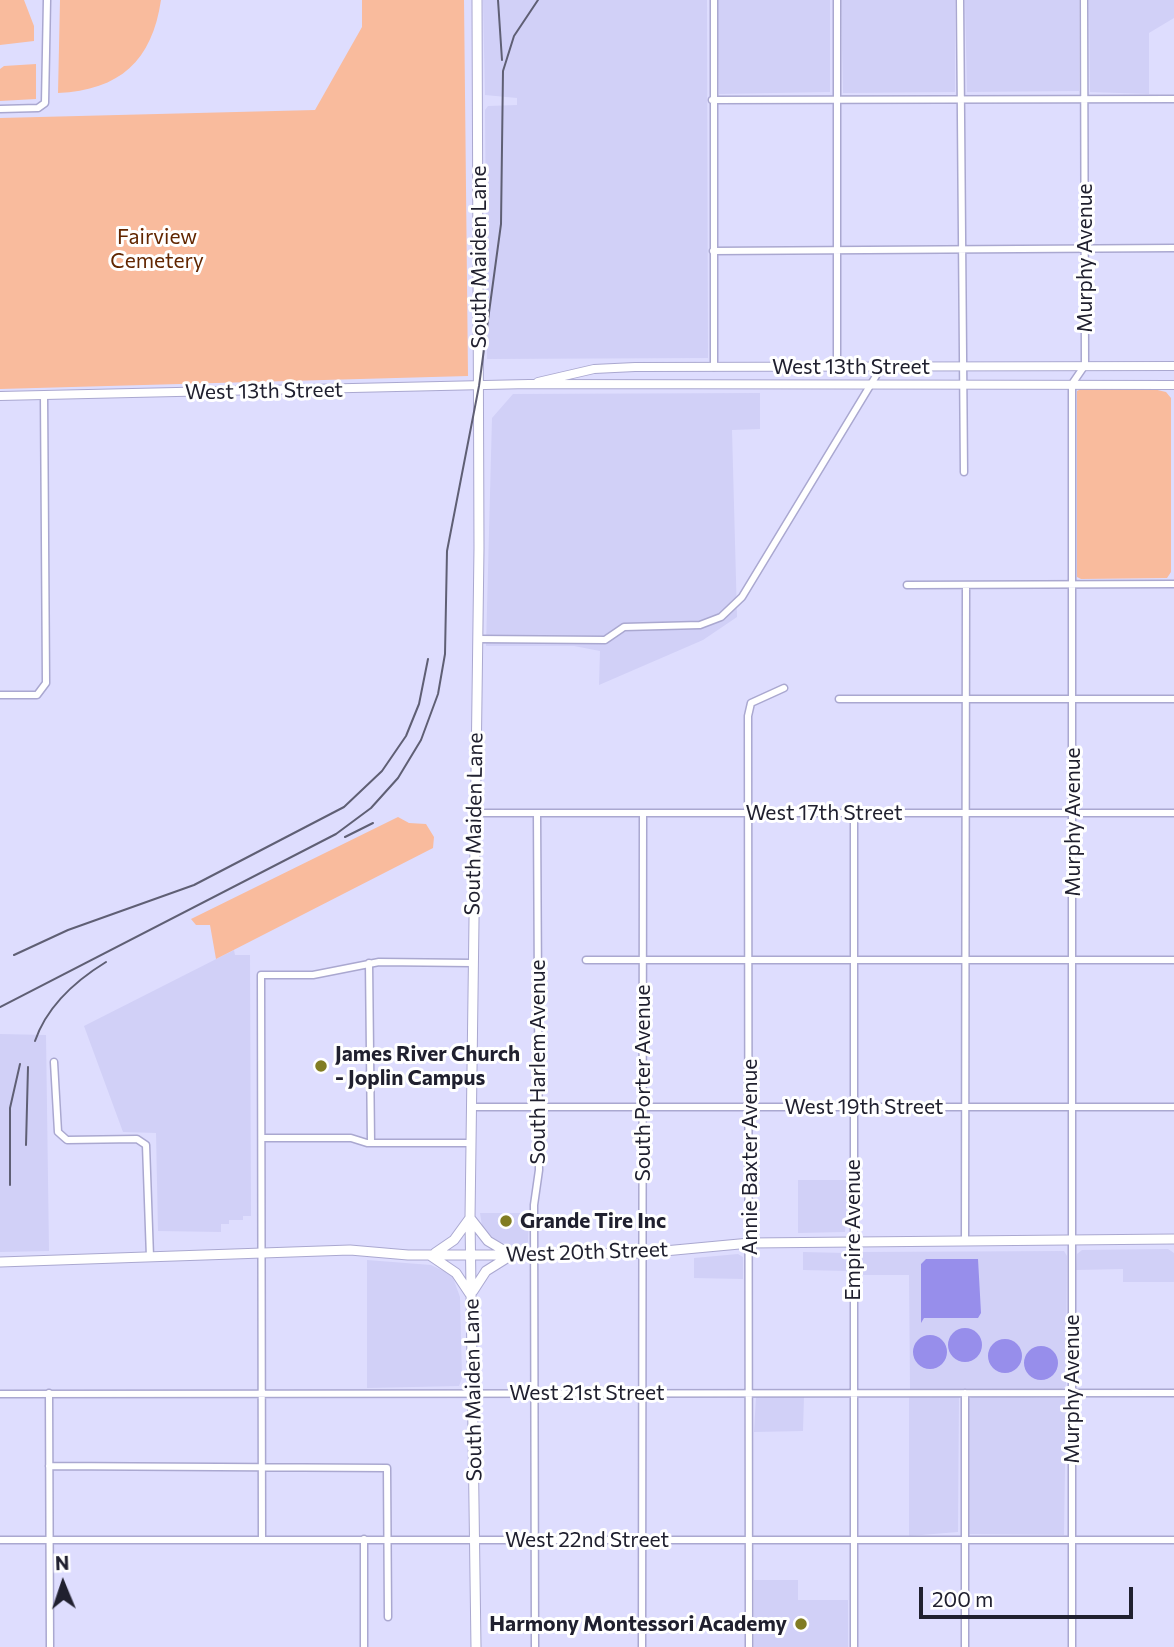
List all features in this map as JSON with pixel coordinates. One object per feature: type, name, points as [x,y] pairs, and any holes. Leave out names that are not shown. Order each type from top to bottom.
[{"type":"main road","name":"South Maiden Lane","points":[[476,1647],[470,1143],[478,639],[477,0]]},
{"type":"main road","points":[[470,1218],[488,1241],[511,1255],[486,1271],[471,1295],[456,1273],[429,1255],[450,1244],[470,1218]]},
{"type":"main road","name":"West 20th Street","points":[[0,1262],[350,1250],[429,1255],[535,1255],[643,1253],[750,1243],[1174,1238]]},
{"type":"street","points":[[0,109],[38,108],[44,105],[47,0]]},
{"type":"street","points":[[714,0],[714,368]]},
{"type":"street","points":[[837,0],[841,367],[847,384]]},
{"type":"street","points":[[960,0],[964,472]]},
{"type":"street","name":"Murphy Avenue","points":[[1084,0],[1085,365]]},
{"type":"street","points":[[712,100],[1174,99]]},
{"type":"street","points":[[713,251],[1174,248]]},
{"type":"street","points":[[1072,384],[1085,365]]},
{"type":"street","points":[[1138,365],[1138,384]]},
{"type":"street","points":[[478,639],[605,640],[624,627],[707,623],[731,610],[742,597],[882,366]]},
{"type":"street","points":[[900,366],[901,384]]},
{"type":"street","points":[[1019,383],[1021,366]]},
{"type":"street","name":"West 13th Street","points":[[529,384],[594,369],[1174,366]]},
{"type":"street","points":[[703,367],[703,385]]},
{"type":"street","points":[[730,367],[730,385]]},
{"type":"street","points":[[775,385],[776,367]]},
{"type":"street","points":[[801,385],[802,367]]},
{"type":"street","name":"West 13th Street","points":[[0,396],[529,384],[1174,385]]},
{"type":"street","name":"Murphy Avenue","points":[[1072,384],[1072,1647]]},
{"type":"street","points":[[0,695],[41,694],[46,683],[44,395]]},
{"type":"street","points":[[907,585],[1174,584]]},
{"type":"street","points":[[965,1241],[966,585]]},
{"type":"street","name":"Annie Baxter Avenue","points":[[749,1647],[748,708],[756,700],[784,688]]},
{"type":"street","points":[[839,699],[1174,699]]},
{"type":"street","name":"West 17th Street","points":[[474,813],[1174,813]]},
{"type":"street","name":"South Harlem Avenue","points":[[535,1647],[534,1199],[539,1175],[537,813]]},
{"type":"street","name":"South Porter Avenue","points":[[642,1647],[643,813]]},
{"type":"street","name":"Empire Avenue","points":[[854,813],[854,1647]]},
{"type":"street","points":[[586,960],[1174,960]]},
{"type":"street","points":[[262,1539],[261,975],[313,975],[369,963],[472,963]]},
{"type":"street","points":[[369,963],[371,1143]]},
{"type":"street","points":[[54,1062],[58,1132],[61,1137],[67,1140],[137,1139],[146,1145],[150,1257]]},
{"type":"street","name":"West 19th Street","points":[[471,1107],[1174,1107]]},
{"type":"street","points":[[262,1138],[351,1138],[371,1143],[470,1143]]},
{"type":"street","points":[[49,1393],[50,1647]]},
{"type":"street","points":[[965,1393],[965,1647]]},
{"type":"street","name":"West 21st Street","points":[[0,1394],[1174,1393]]},
{"type":"street","points":[[49,1466],[387,1468],[388,1617]]},
{"type":"street","points":[[364,1539],[364,1647]]},
{"type":"street","name":"West 22nd Street","points":[[0,1540],[1174,1540]]},
{"type":"shaded area","points":[[483,0],[707,0],[708,358],[487,359],[485,110],[488,106],[517,105],[517,98],[485,95]]},
{"type":"shaded area","points":[[717,0],[830,0],[830,92],[719,94]]},
{"type":"shaded area","points":[[841,0],[955,0],[955,92],[843,93]]},
{"type":"shaded area","points":[[965,0],[1079,0],[1079,91],[967,92]]},
{"type":"shaded area","points":[[1089,0],[1174,0],[1174,18],[1149,33],[1149,94],[1090,92]]},
{"type":"shaded area","points":[[760,393],[760,429],[732,430],[737,617],[703,640],[599,685],[600,651],[574,646],[486,646],[492,418],[513,394]]},
{"type":"shaded area","points":[[234,950],[235,955],[250,955],[251,1216],[221,1224],[221,1232],[158,1231],[156,1133],[123,1132],[84,1026]]},
{"type":"shaded area","points":[[0,1034],[46,1035],[49,1251],[0,1252]]},
{"type":"shaded area","points":[[798,1180],[848,1180],[845,1232],[798,1233]]},
{"type":"shaded area","points":[[480,1213],[529,1213],[528,1242],[523,1245],[510,1245],[494,1240],[482,1226]]},
{"type":"shaded area","points":[[1168,1249],[1174,1253],[1174,1282],[1123,1282],[1123,1269],[1076,1270],[1077,1254],[1082,1250]]},
{"type":"shaded area","points":[[1064,1251],[1067,1256],[1066,1385],[1063,1389],[910,1389],[909,1275],[857,1275],[858,1256],[862,1252]]},
{"type":"shaded area","points":[[803,1252],[845,1253],[848,1271],[803,1270]]},
{"type":"shaded area","points":[[738,1254],[743,1257],[743,1279],[694,1278],[694,1258]]},
{"type":"shaded area","points":[[926,1259],[978,1259],[981,1313],[978,1318],[924,1318],[921,1323],[921,1264]]},
{"type":"shaded area","points":[[367,1260],[431,1265],[452,1275],[460,1297],[462,1378],[459,1386],[367,1388]]},
{"type":"shaded area","points":[[965,1328],[977,1333],[982,1345],[977,1357],[965,1362],[953,1357],[948,1345],[953,1333]]},
{"type":"shaded area","points":[[930,1335],[942,1340],[947,1352],[942,1364],[930,1369],[918,1364],[913,1352],[918,1340]]},
{"type":"shaded area","points":[[1005,1339],[1017,1344],[1022,1356],[1017,1368],[1005,1373],[993,1368],[988,1356],[993,1344]]},
{"type":"shaded area","points":[[1041,1346],[1053,1351],[1058,1363],[1053,1375],[1041,1380],[1029,1375],[1024,1363],[1029,1351]]},
{"type":"shaded area","points":[[804,1396],[803,1431],[754,1432],[756,1397]]},
{"type":"shaded area","points":[[909,1396],[959,1397],[958,1532],[909,1536]]},
{"type":"shaded area","points":[[973,1396],[1066,1398],[1064,1535],[969,1534],[969,1399]]},
{"type":"shaded area","name":"Harmony Montessori Academy","points":[[754,1580],[798,1580],[798,1600],[848,1600],[848,1647],[754,1647]]},
{"type":"green space","points":[[0,0],[24,0],[34,26],[34,41],[0,45]]},
{"type":"green space","points":[[60,0],[161,0],[150,40],[129,68],[99,86],[58,93]]},
{"type":"green space","name":"Fairview Cemetery","points":[[362,0],[464,0],[468,376],[0,389],[0,118],[315,110],[362,27]]},
{"type":"green space","points":[[36,64],[36,99],[0,101],[0,69],[4,66]]},
{"type":"green space","points":[[1083,388],[1149,388],[1166,392],[1171,398],[1171,572],[1167,578],[1077,577],[1077,391]]},
{"type":"green space","points":[[398,817],[409,823],[426,824],[434,837],[433,848],[216,959],[210,925],[196,925],[191,919]]},
{"type":"railway","points":[[498,0],[502,60]]},
{"type":"railway","points":[[0,1007],[336,834],[371,808],[398,778],[421,740],[438,694],[445,654],[447,551],[479,386],[501,224],[503,71],[514,36],[538,0]]},
{"type":"railway","points":[[14,955],[68,930],[194,885],[344,807],[382,771],[406,736],[419,704],[428,659]]},
{"type":"railway","points":[[345,837],[373,823]]},
{"type":"railway","points":[[35,1041],[40,1028],[63,996],[106,962]]},
{"type":"railway","points":[[10,1185],[10,1108],[20,1064]]},
{"type":"railway","points":[[26,1145],[28,1067]]},
{"type":"place","name":"James River Church - Joplin Campus","points":[[321,1066]]},
{"type":"place","name":"Grande Tire Inc","points":[[506,1221]]},
{"type":"place","name":"Harmony Montessori Academy","points":[[801,1624]]}]
